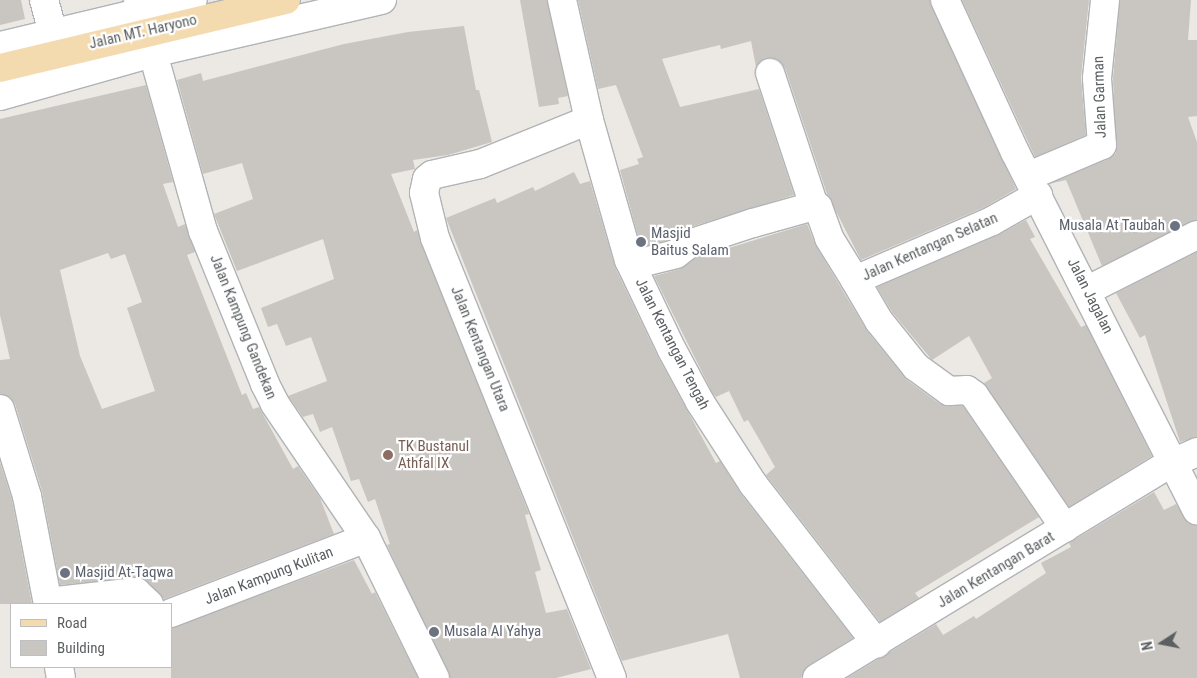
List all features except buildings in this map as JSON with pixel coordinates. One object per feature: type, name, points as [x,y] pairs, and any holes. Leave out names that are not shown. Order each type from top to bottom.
[{"type":"main road","name":"Jalan MT. Haryono","points":[[0,68],[56,42],[255,3],[286,0]]},
{"type":"street","points":[[0,46],[56,42],[44,0]]},
{"type":"street","points":[[0,96],[193,0]]},
{"type":"street","points":[[144,24],[382,0]]},
{"type":"street","name":"Jalan Kentangan Tengah","points":[[562,0],[589,120],[632,265],[700,402],[753,484],[877,644]]},
{"type":"street","name":"Jalan Jagalan","points":[[945,0],[1034,185],[1088,290],[1186,457],[1197,510]]},
{"type":"street","name":"Jalan Garman","points":[[1034,185],[1102,145],[1097,78],[1099,40],[1105,0]]},
{"type":"street","name":"Jalan Kampung Gandekan","points":[[144,24],[203,230],[265,384],[275,404],[366,538],[435,678]]},
{"type":"street","name":"Jalan Kentangan Selatan","points":[[770,73],[814,206],[818,207],[830,238],[855,280],[992,221],[1034,185]]},
{"type":"street","name":"Jalan Kentangan Utara","points":[[589,120],[480,164],[432,176],[426,179],[424,194],[435,238],[612,678]]},
{"type":"street","points":[[632,265],[676,254],[689,244],[814,206]]},
{"type":"street","points":[[1088,290],[1197,235]]},
{"type":"street","points":[[855,280],[879,321],[916,367],[949,391],[967,390],[974,394],[1064,528]]},
{"type":"street","points":[[0,409],[26,496],[48,603],[136,592],[147,603]]},
{"type":"street","name":"Jalan Kentangan Barat","points":[[817,678],[877,644],[1064,528],[1186,457]]},
{"type":"street","name":"Jalan Kampung Kulitan","points":[[172,613],[366,538]]},
{"type":"place","name":"Musala At Taubah","points":[[1175,226]]},
{"type":"place","name":"Masjid Baitus Salam","points":[[641,242]]},
{"type":"place","name":"TK Bustanul Athfal IX","points":[[388,455]]},
{"type":"place","name":"Masjid At-Taqwa","points":[[65,573]]},
{"type":"place","name":"Musala Al Yahya","points":[[434,632]]}]
